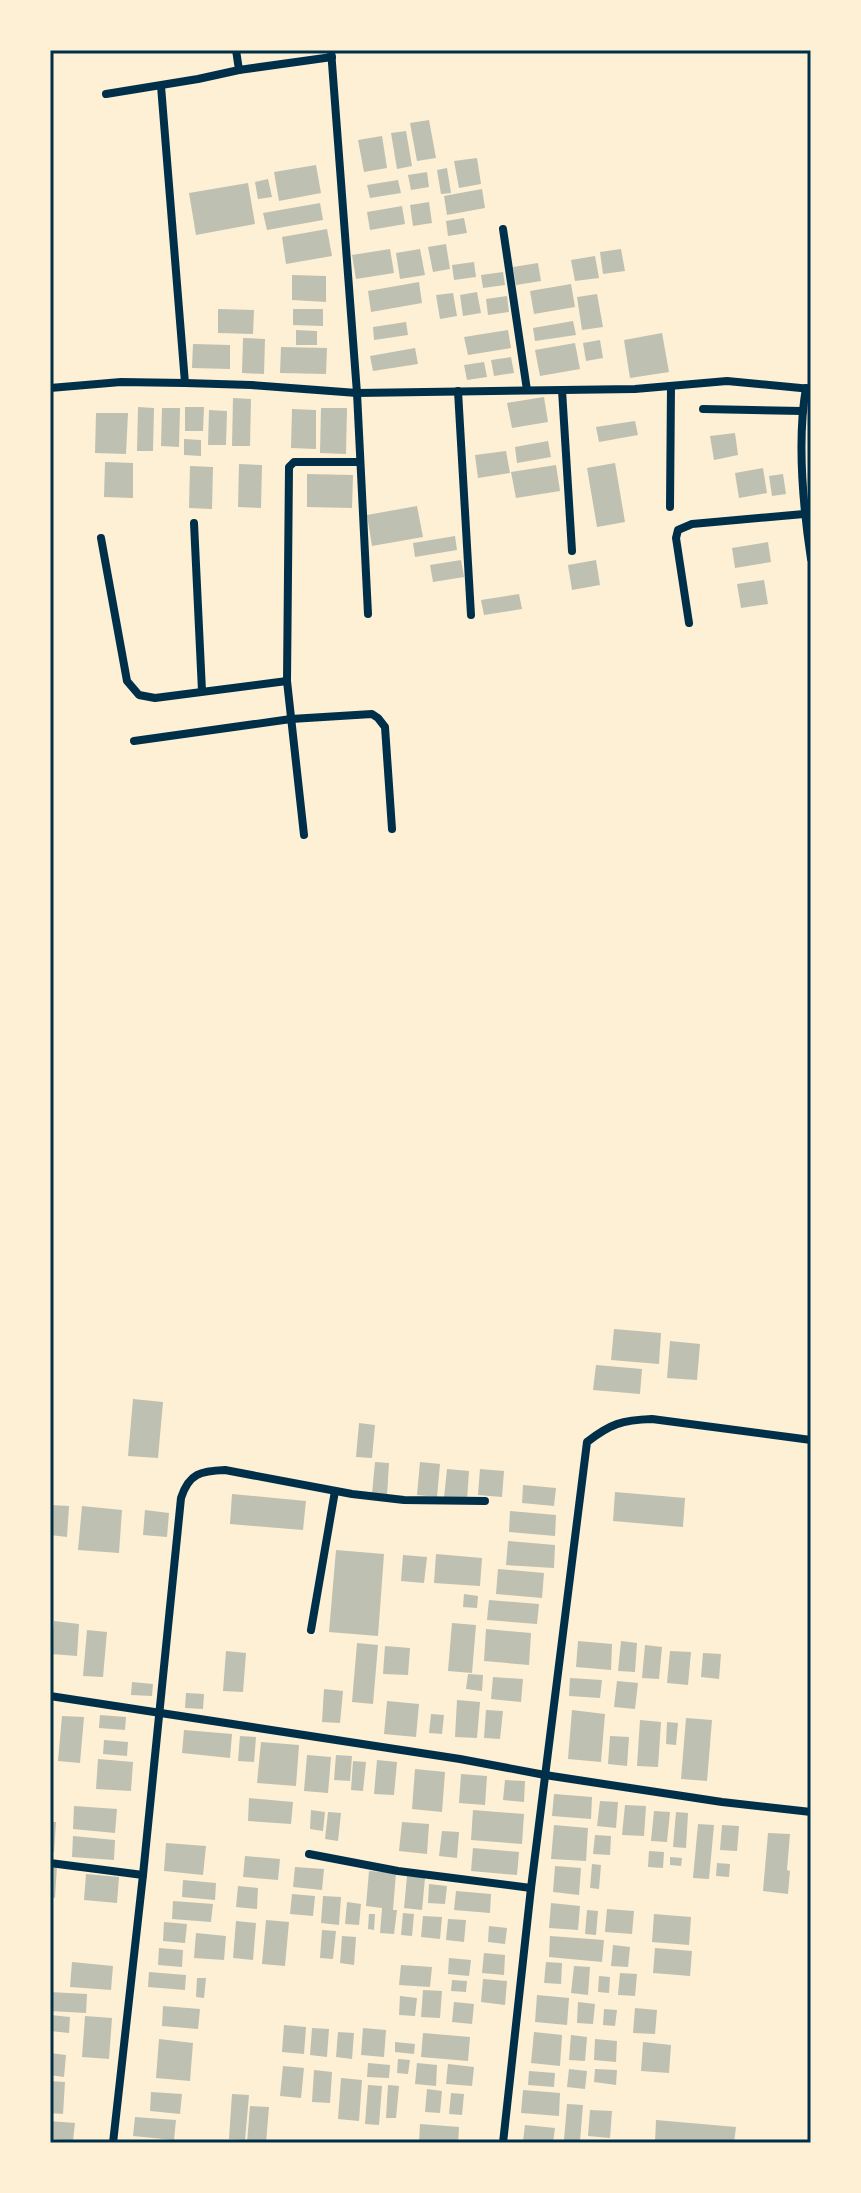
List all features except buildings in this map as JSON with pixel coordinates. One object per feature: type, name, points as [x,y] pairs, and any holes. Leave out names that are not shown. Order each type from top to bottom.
[{"type":"street","points":[[236,50],[239,70]]},
{"type":"street","points":[[106,94],[331,54],[357,393],[368,614]]},
{"type":"street","points":[[161,86],[185,383]]},
{"type":"street","points":[[503,229],[527,390]]},
{"type":"street","points":[[50,388],[121,382],[185,383],[357,393],[635,389],[727,381],[808,388],[802,411],[804,514],[811,559]]},
{"type":"street","points":[[670,507],[671,386]]},
{"type":"street","points":[[562,390],[572,551]]},
{"type":"street","points":[[458,391],[471,615]]},
{"type":"street","points":[[703,409],[802,411]]},
{"type":"street","points":[[304,835],[287,681],[289,467],[294,462],[360,462]]},
{"type":"street","points":[[689,623],[676,538],[678,530],[692,524],[804,514]]},
{"type":"street","points":[[194,523],[202,691]]},
{"type":"street","points":[[101,538],[127,681],[139,695],[155,698],[287,681]]},
{"type":"street","points":[[134,741],[291,719],[372,714],[385,727],[392,829]]},
{"type":"street","points":[[503,2143],[531,1888],[587,1442],[604,1429],[626,1420],[652,1419],[811,1440]]},
{"type":"street","points":[[113,2143],[181,1498],[185,1486],[205,1471],[225,1470],[335,1491],[404,1500],[485,1501]]},
{"type":"street","points":[[311,1630],[335,1491]]},
{"type":"street","points":[[50,1696],[722,1802],[811,1812]]},
{"type":"street","points":[[309,1854],[398,1871],[531,1888]]},
{"type":"street","points":[[50,1863],[143,1875]]}]
